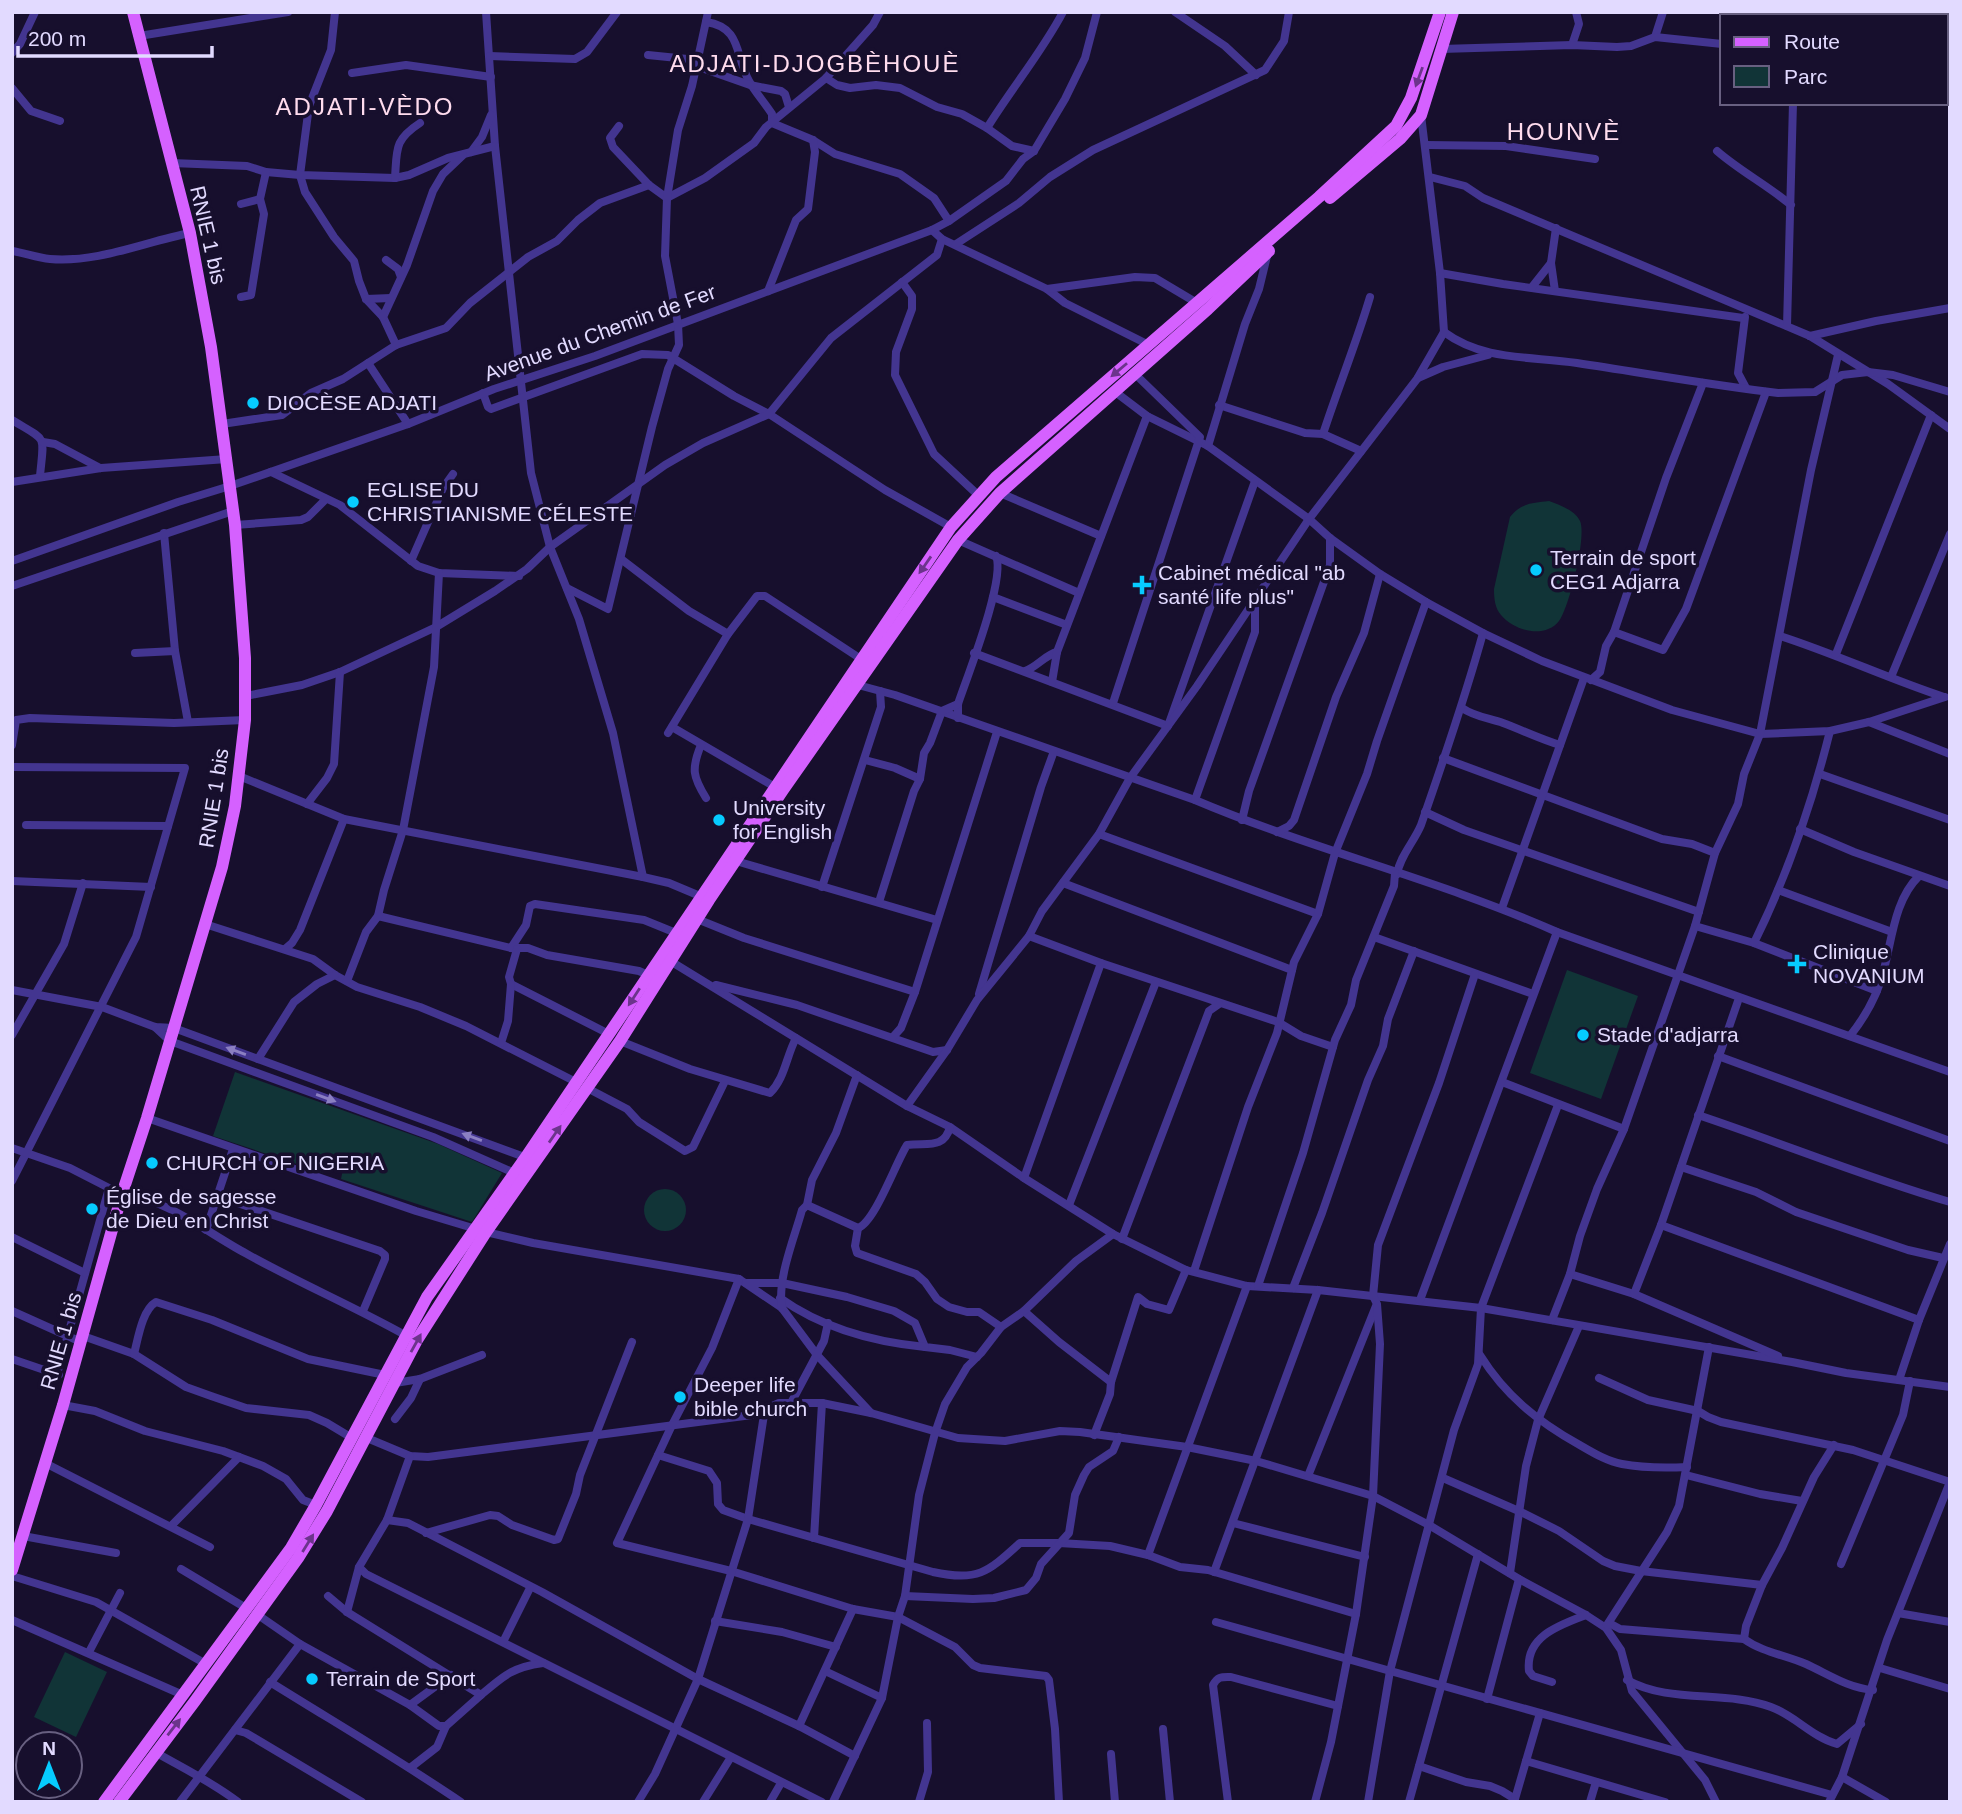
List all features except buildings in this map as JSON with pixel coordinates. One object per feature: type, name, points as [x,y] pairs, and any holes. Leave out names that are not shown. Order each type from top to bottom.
[{"type":"main road","name":"RNIE 1 bis","points":[[12,1570],[63,1405],[64,1376],[82,1339],[122,1194],[148,1118],[229,838],[245,720],[244,646],[235,525],[207,323],[190,233],[133,12]]},
{"type":"main road","points":[[614,1038],[648,975],[666,958],[676,933],[700,896],[951,527],[996,477],[1050,428],[1149,345],[1396,126],[1411,98],[1440,12]]},
{"type":"main road","points":[[119,1802],[258,1615],[320,1523],[367,1438],[393,1381],[405,1335],[427,1297],[520,1176],[666,958],[697,919],[783,790],[958,540],[1000,494],[1309,214],[1400,139],[1420,115],[1453,12]]},
{"type":"main road","points":[[104,1802],[290,1548],[352,1438],[393,1381],[481,1230]]},
{"type":"street","points":[[12,53],[20,44],[35,12]]},
{"type":"street","points":[[139,36],[288,12]]},
{"type":"street","points":[[335,12],[331,50],[309,106],[300,175],[305,192],[334,237],[354,261],[366,299],[383,317],[396,345]]},
{"type":"street","points":[[486,12],[495,146],[531,472],[550,547],[579,619],[613,733],[643,877]]},
{"type":"street","points":[[490,56],[575,59],[587,52],[617,12]]},
{"type":"street","points":[[567,588],[608,609],[637,487],[679,345],[678,324],[665,256],[667,198],[678,130],[692,86],[708,12]]},
{"type":"street","points":[[667,198],[705,178],[754,144],[789,107],[826,78],[873,25],[880,12]]},
{"type":"street","points":[[987,128],[1036,53],[1049,40],[1063,12]]},
{"type":"street","name":"Avenue du Chemin de Fer","points":[[12,561],[408,424],[483,393],[595,356],[932,230],[1006,181],[1023,159],[1034,151],[1065,99],[1085,58],[1097,12]]},
{"type":"street","points":[[1175,12],[1225,46],[1256,75]]},
{"type":"street","points":[[956,244],[1093,150],[1265,70],[1284,41],[1289,12]]},
{"type":"street","points":[[1572,45],[1580,24],[1576,12]]},
{"type":"street","points":[[1655,37],[1663,12]]},
{"type":"street","points":[[706,22],[716,23],[730,32],[735,39],[750,85],[772,114],[772,123]]},
{"type":"street","points":[[1441,49],[1631,46],[1655,37],[1720,44]]},
{"type":"street","points":[[648,55],[696,63],[750,85],[781,91],[785,94],[789,107]]},
{"type":"street","points":[[352,73],[406,65],[491,76]]},
{"type":"street","points":[[826,78],[849,88],[876,85],[900,88],[937,107],[962,114],[1012,146],[1034,151]]},
{"type":"street","points":[[12,88],[31,111],[60,121]]},
{"type":"street","points":[[383,317],[433,191],[443,174],[482,137],[490,121],[492,105]]},
{"type":"street","points":[[1787,326],[1793,105]]},
{"type":"street","points":[[907,1106],[947,1050],[977,1000],[1029,936],[1041,911],[1099,834],[1130,778],[1197,686],[1309,519],[1417,379],[1444,332],[1430,177],[1420,115]]},
{"type":"street","points":[[396,178],[395,153],[401,138],[421,123]]},
{"type":"street","points":[[772,123],[813,140],[835,154],[900,174],[934,198],[949,221]]},
{"type":"street","points":[[619,126],[610,142],[649,185],[667,198]]},
{"type":"street","points":[[768,291],[796,220],[808,209],[815,152],[813,140]]},
{"type":"street","points":[[1426,145],[1517,147],[1595,159]]},
{"type":"street","points":[[172,163],[247,166],[266,172],[300,175],[396,178],[448,158],[495,146]]},
{"type":"street","points":[[1717,151],[1745,173],[1766,184],[1791,205]]},
{"type":"street","points":[[241,297],[251,295],[256,272],[264,214],[260,199],[266,172]]},
{"type":"street","points":[[1430,177],[1465,186],[1483,198],[1811,336],[1950,429]]},
{"type":"street","points":[[222,424],[282,415],[311,393],[343,379],[396,345],[446,328],[470,303],[528,257],[556,241],[600,203],[649,185]]},
{"type":"street","points":[[241,204],[260,199]]},
{"type":"street","points":[[1555,291],[1551,263],[1556,228]]},
{"type":"street","points":[[932,230],[942,239],[1047,289],[1065,303],[1149,345]]},
{"type":"street","points":[[12,251],[50,259],[94,257],[149,241],[190,233]]},
{"type":"street","points":[[246,696],[292,687],[340,672],[436,627],[519,576],[550,547],[665,465],[703,443],[769,414],[831,338],[937,255],[942,239]]},
{"type":"street","points":[[1208,446],[1269,251]]},
{"type":"street","points":[[386,260],[398,269],[401,277]]},
{"type":"street","points":[[1532,288],[1551,263]]},
{"type":"street","points":[[1440,273],[1744,318],[1754,312]]},
{"type":"street","points":[[1047,289],[1135,277],[1155,278],[1197,303]]},
{"type":"street","points":[[902,282],[912,296],[912,309],[896,352],[895,374],[934,454],[978,495]]},
{"type":"street","points":[[366,299],[391,298]]},
{"type":"street","points":[[1323,434],[1356,345],[1370,298]]},
{"type":"street","points":[[1811,336],[1950,308]]},
{"type":"street","points":[[1744,318],[1738,373],[1746,388]]},
{"type":"street","points":[[1444,332],[1469,348],[1491,354],[1548,358],[1766,392],[1815,392],[1851,373],[1868,372],[1893,375],[1950,392]]},
{"type":"street","points":[[483,393],[491,409],[642,354],[673,358],[769,414],[885,490],[951,527]]},
{"type":"street","points":[[1417,379],[1443,367],[1491,354]]},
{"type":"street","points":[[1552,1320],[1570,1274],[1580,1236],[1623,1129],[1695,926],[1715,853],[1738,804],[1744,774],[1760,734],[1823,414],[1839,355]]},
{"type":"street","points":[[368,363],[408,424]]},
{"type":"street","points":[[1722,386],[1738,373]]},
{"type":"street","points":[[1113,703],[1199,441],[1199,434],[1135,374]]},
{"type":"street","points":[[1502,908],[1560,746],[1588,679],[1600,671],[1606,646],[1614,632],[1666,478],[1703,383]]},
{"type":"street","points":[[1114,391],[1147,416],[1208,446],[1380,574],[1426,602],[1542,661],[1672,710],[1760,734],[1830,731],[1869,722],[1948,697]]},
{"type":"street","points":[[1614,632],[1663,650],[1686,610],[1766,392]]},
{"type":"street","points":[[1815,392],[1822,402],[1823,414]]},
{"type":"street","points":[[1219,405],[1305,433],[1323,434],[1361,451]]},
{"type":"street","points":[[1836,654],[1931,415]]},
{"type":"street","points":[[1052,682],[1057,652],[1147,416]]},
{"type":"street","points":[[12,420],[40,436],[43,442],[40,476]]},
{"type":"street","points":[[43,442],[55,444],[101,468]]},
{"type":"street","points":[[12,482],[101,468],[227,459]]},
{"type":"street","points":[[271,472],[340,505],[418,566],[439,573],[519,576]]},
{"type":"street","points":[[411,561],[443,488],[453,474]]},
{"type":"street","points":[[1168,726],[1255,481]]},
{"type":"street","points":[[1000,494],[1101,536]]},
{"type":"street","points":[[235,525],[301,520],[308,517],[326,499]]},
{"type":"street","points":[[12,586],[233,511]]},
{"type":"street","points":[[163,533],[175,651],[188,722]]},
{"type":"street","points":[[1891,677],[1950,534]]},
{"type":"street","points":[[1242,820],[1330,565],[1330,538]]},
{"type":"street","points":[[958,540],[1079,593]]},
{"type":"street","points":[[958,718],[958,704],[993,597],[999,567],[996,556]]},
{"type":"street","points":[[621,559],[689,611],[727,634]]},
{"type":"street","points":[[347,981],[366,932],[378,916],[403,830],[434,667],[439,573]]},
{"type":"street","points":[[1277,832],[1294,820],[1336,697],[1364,633],[1380,574]]},
{"type":"street","points":[[775,787],[670,730],[727,634],[757,596],[765,596],[861,659]]},
{"type":"street","points":[[993,597],[1067,625]]},
{"type":"street","points":[[1195,800],[1255,632],[1255,599]]},
{"type":"street","points":[[1094,1435],[1111,1394],[1111,1382],[1138,1297],[1147,1304],[1169,1310],[1190,1270],[1277,1033],[1292,970],[1318,914],[1335,852],[1367,774],[1426,602]]},
{"type":"street","points":[[1258,1286],[1303,1153],[1334,1044],[1351,1005],[1356,980],[1394,886],[1397,871],[1420,828],[1462,708],[1483,633]]},
{"type":"street","points":[[1780,636],[1836,654],[1948,697]]},
{"type":"street","points":[[135,653],[175,651]]},
{"type":"street","points":[[1025,671],[1057,652]]},
{"type":"street","points":[[975,653],[1168,726]]},
{"type":"street","points":[[1039,665],[1039,677]]},
{"type":"street","points":[[307,804],[334,764],[340,672]]},
{"type":"street","points":[[858,685],[942,711],[1195,800],[1242,820],[1502,908],[1557,932],[1950,1072]]},
{"type":"street","points":[[822,887],[865,760],[882,702],[880,691]]},
{"type":"street","points":[[882,702],[895,695]]},
{"type":"street","points":[[879,902],[920,779],[924,753],[942,711],[958,704]]},
{"type":"street","points":[[1462,708],[1560,746]]},
{"type":"street","points":[[12,745],[16,720],[30,718],[188,722],[245,720]]},
{"type":"street","points":[[1869,722],[1950,754]]},
{"type":"street","points":[[1754,943],[1778,890],[1800,829],[1830,731]]},
{"type":"street","points":[[893,1037],[901,1028],[915,992],[997,732]]},
{"type":"street","points":[[701,745],[694,775],[706,797]]},
{"type":"street","points":[[977,1000],[1054,751]]},
{"type":"street","points":[[1443,758],[1662,839],[1692,844],[1715,853]]},
{"type":"street","points":[[865,760],[882,763],[920,779]]},
{"type":"street","points":[[12,766],[185,768],[136,937],[12,1181]]},
{"type":"street","points":[[1819,774],[1950,820]]},
{"type":"street","points":[[239,776],[344,819],[643,877],[669,883],[700,896]]},
{"type":"street","points":[[1425,812],[1464,830],[1699,912]]},
{"type":"street","points":[[285,949],[300,930],[344,819]]},
{"type":"street","points":[[26,825],[168,826]]},
{"type":"street","points":[[1800,829],[1950,886]]},
{"type":"street","points":[[1099,834],[1318,914]]},
{"type":"street","points":[[736,861],[937,920]]},
{"type":"street","points":[[1906,871],[1909,886]]},
{"type":"street","points":[[1850,1036],[1865,1016],[1877,991],[1892,932],[1909,886],[1919,876]]},
{"type":"street","points":[[1394,886],[1406,877]]},
{"type":"street","points":[[12,881],[150,887]]},
{"type":"street","points":[[12,1035],[68,936],[83,883]]},
{"type":"street","points":[[1063,883],[1292,970]]},
{"type":"street","points":[[1778,890],[1892,932]]},
{"type":"street","points":[[501,1043],[508,1021],[511,984],[509,977],[514,949],[526,925],[530,906],[535,904],[644,920],[676,933]]},
{"type":"street","points":[[378,916],[514,949],[528,948],[547,955],[639,971],[648,975]]},
{"type":"street","points":[[697,919],[744,938],[915,992]]},
{"type":"street","points":[[205,924],[313,959],[335,975],[368,991],[421,1007],[501,1043],[627,1110],[639,1122],[685,1151],[693,1147],[726,1081]]},
{"type":"street","points":[[1695,926],[1754,943],[1877,991]]},
{"type":"street","points":[[1420,1300],[1557,932]]},
{"type":"street","points":[[1029,936],[1101,964],[1278,1022],[1286,1029],[1324,1044],[1334,1044]]},
{"type":"street","points":[[1374,937],[1534,994]]},
{"type":"street","points":[[1293,1289],[1368,1080],[1383,1046],[1388,1020],[1414,951]]},
{"type":"street","points":[[666,958],[907,1106],[950,1127],[1113,1234],[1190,1270],[1247,1286],[1318,1290],[1375,1300],[1420,1300],[1481,1308],[1846,1373],[1950,1387]]},
{"type":"street","points":[[990,958],[1005,965]]},
{"type":"street","points":[[1024,1178],[1101,964]]},
{"type":"street","points":[[1315,1802],[1331,1742],[1356,1614],[1373,1496],[1380,1344],[1375,1300],[1378,1245],[1475,974]]},
{"type":"street","points":[[258,1059],[294,1002],[317,984],[335,975]]},
{"type":"street","points":[[1069,1205],[1156,982]]},
{"type":"street","points":[[706,983],[797,1005],[933,1052],[947,1050]]},
{"type":"street","points":[[511,984],[614,1038],[726,1081],[770,1093],[781,1079],[796,1038]]},
{"type":"street","points":[[12,990],[102,1007],[433,1137],[520,1176]]},
{"type":"street","points":[[1634,1294],[1661,1225],[1738,998]]},
{"type":"street","points":[[1122,1239],[1209,1011],[1207,999]]},
{"type":"street","points":[[1209,1011],[1219,1004]]},
{"type":"street","points":[[901,1028],[916,1045]]},
{"type":"street","points":[[172,1034],[258,1059],[531,1160]]},
{"type":"street","points":[[933,1052],[937,1065]]},
{"type":"street","points":[[1718,1056],[1950,1141]]},
{"type":"street","points":[[782,1308],[782,1283],[802,1210],[807,1205],[812,1180],[836,1133],[857,1075]]},
{"type":"street","points":[[1502,1082],[1623,1129]]},
{"type":"street","points":[[1368,1802],[1390,1671],[1454,1430],[1480,1355],[1481,1308],[1558,1105]]},
{"type":"street","points":[[1698,1115],[1897,1187],[1950,1202]]},
{"type":"street","points":[[148,1118],[416,1211],[481,1230],[533,1243],[743,1281],[782,1283],[847,1297],[905,1315],[915,1323],[925,1347]]},
{"type":"street","points":[[433,1137],[437,1124]]},
{"type":"street","points":[[807,1205],[863,1228],[892,1179],[904,1148],[910,1144],[942,1142],[948,1136],[950,1127]]},
{"type":"street","points":[[12,1148],[70,1168],[108,1188],[68,1335],[64,1376],[12,1359]]},
{"type":"street","points":[[205,1230],[233,1149]]},
{"type":"street","points":[[1681,1167],[1756,1192],[1796,1212],[1908,1250],[1943,1258]]},
{"type":"street","points":[[122,1194],[155,1202],[247,1255],[363,1311],[405,1335]]},
{"type":"street","points":[[217,1196],[385,1255],[363,1311]]},
{"type":"street","points":[[1661,1225],[1919,1320]]},
{"type":"street","points":[[858,1228],[855,1246],[857,1254],[916,1275],[925,1282],[937,1299],[949,1307],[967,1312],[979,1311],[1001,1327]]},
{"type":"street","points":[[833,1802],[882,1698],[898,1617],[905,1596],[919,1495],[945,1404],[967,1367],[1001,1327],[1024,1311],[1076,1261],[1113,1234]]},
{"type":"street","points":[[12,1237],[85,1273]]},
{"type":"street","points":[[1899,1380],[1919,1320],[1950,1244]]},
{"type":"street","points":[[1570,1274],[1634,1294],[1792,1362]]},
{"type":"street","points":[[743,1281],[782,1308],[817,1355],[870,1413]]},
{"type":"street","points":[[743,1281],[617,1543],[731,1571],[853,1609],[898,1617],[955,1647],[979,1668],[1046,1676],[1049,1680],[1055,1728],[1059,1802]]},
{"type":"street","points":[[1148,1555],[1247,1286]]},
{"type":"street","points":[[1214,1572],[1318,1290]]},
{"type":"street","points":[[780,1298],[798,1310],[847,1332],[977,1357]]},
{"type":"street","points":[[1308,1476],[1375,1300]]},
{"type":"street","points":[[134,1354],[151,1304],[156,1301],[212,1320],[308,1359],[393,1381],[419,1379],[482,1355]]},
{"type":"street","points":[[12,1311],[68,1335],[134,1354],[186,1387],[246,1408],[309,1416],[352,1438]]},
{"type":"street","points":[[1024,1311],[1111,1382]]},
{"type":"street","points":[[791,1403],[824,1341],[828,1324]]},
{"type":"street","points":[[1510,1573],[1527,1466],[1538,1420],[1579,1326]]},
{"type":"street","points":[[426,1533],[490,1515],[554,1540],[558,1539],[632,1342]]},
{"type":"street","points":[[1607,1625],[1676,1515],[1709,1347]]},
{"type":"street","points":[[1480,1355],[1507,1391],[1538,1420],[1601,1458],[1621,1464],[1686,1471],[1760,1494],[1802,1501]]},
{"type":"street","points":[[1216,1622],[1540,1713],[1831,1799],[1842,1777],[1898,1613],[1950,1482],[1834,1445],[1721,1422],[1708,1418],[1698,1410],[1648,1400],[1599,1378]]},
{"type":"street","points":[[395,1419],[411,1398],[419,1379]]},
{"type":"street","points":[[393,1381],[411,1398]]},
{"type":"street","points":[[1841,1564],[1903,1415],[1910,1381]]},
{"type":"street","points":[[367,1438],[410,1456],[428,1457],[752,1415],[779,1403],[791,1403],[822,1404],[870,1413],[935,1433],[986,1441],[1026,1438],[1060,1431],[1158,1442],[1256,1461],[1373,1496],[1429,1525],[1519,1579],[1607,1625],[1620,1629],[1744,1639],[1846,1684],[1873,1690]]},
{"type":"street","points":[[814,1538],[822,1404]]},
{"type":"street","points":[[63,1405],[95,1411],[145,1431],[263,1466],[286,1479],[303,1500],[316,1506]]},
{"type":"street","points":[[638,1802],[655,1774],[698,1679],[748,1520],[765,1409]]},
{"type":"street","points":[[1158,1430],[1158,1442]]},
{"type":"street","points":[[905,1596],[984,1599],[1026,1590],[1036,1577],[1041,1564],[1069,1533],[1075,1495],[1084,1475],[1089,1467],[1113,1451],[1119,1437]]},
{"type":"street","points":[[1744,1639],[1746,1626],[1762,1585],[1814,1477],[1834,1445]]},
{"type":"street","points":[[658,1455],[709,1471],[717,1483],[719,1504],[723,1510],[748,1520],[948,1575],[972,1575],[989,1571],[1020,1543],[1110,1546],[1148,1555],[1180,1567],[1214,1572],[1356,1614]]},
{"type":"street","points":[[347,1612],[360,1572],[387,1520],[410,1456]]},
{"type":"street","points":[[171,1527],[239,1457]]},
{"type":"street","points":[[45,1463],[210,1547]]},
{"type":"street","points":[[1443,1478],[1559,1531],[1603,1561],[1615,1566],[1762,1585]]},
{"type":"street","points":[[387,1520],[408,1523],[542,1592],[698,1679],[799,1726],[855,1756]]},
{"type":"street","points":[[1233,1522],[1365,1558]]},
{"type":"street","points":[[23,1536],[116,1553]]},
{"type":"street","points":[[1409,1802],[1478,1554]]},
{"type":"street","points":[[181,1569],[246,1608]]},
{"type":"street","points":[[360,1572],[822,1802]]},
{"type":"street","points":[[12,1576],[96,1602],[206,1664]]},
{"type":"street","points":[[1487,1699],[1519,1579]]},
{"type":"street","points":[[503,1642],[530,1588]]},
{"type":"street","points":[[89,1653],[120,1593]]},
{"type":"street","points":[[328,1597],[347,1612],[481,1695]]},
{"type":"street","points":[[799,1726],[853,1609]]},
{"type":"street","points":[[1898,1613],[1950,1622]]},
{"type":"street","points":[[258,1615],[300,1644],[410,1705],[439,1726],[446,1726]]},
{"type":"street","points":[[1552,1682],[1533,1676],[1529,1671],[1530,1655],[1535,1643],[1542,1635],[1587,1615]]},
{"type":"street","points":[[12,1620],[183,1695]]},
{"type":"street","points":[[715,1620],[782,1632],[836,1647]]},
{"type":"street","points":[[1607,1625],[1620,1650],[1627,1680],[1637,1699],[1705,1780],[1716,1802]]},
{"type":"street","points":[[180,1802],[300,1644]]},
{"type":"street","points":[[410,1768],[425,1759],[437,1747],[446,1726],[507,1672],[525,1665],[543,1663]]},
{"type":"street","points":[[1880,1668],[1950,1689]]},
{"type":"street","points":[[825,1671],[882,1698]]},
{"type":"street","points":[[410,1705],[451,1675]]},
{"type":"street","points":[[1228,1802],[1213,1685],[1216,1679],[1231,1677],[1338,1706]]},
{"type":"street","points":[[1627,1680],[1655,1690],[1773,1707],[1801,1726],[1837,1744],[1861,1724]]},
{"type":"street","points":[[270,1682],[461,1802]]},
{"type":"street","points":[[1419,1766],[1466,1782],[1490,1786],[1514,1800],[1540,1713]]},
{"type":"street","points":[[241,1721],[246,1733]]},
{"type":"street","points":[[919,1802],[928,1772],[927,1723]]},
{"type":"street","points":[[1163,1729],[1170,1802]]},
{"type":"street","points":[[234,1730],[246,1733],[362,1802]]},
{"type":"street","points":[[155,1752],[218,1786],[237,1802]]},
{"type":"street","points":[[1111,1754],[1115,1802]]},
{"type":"street","points":[[703,1802],[732,1757]]},
{"type":"street","points":[[425,1759],[425,1777]]},
{"type":"street","points":[[1526,1761],[1665,1802]]},
{"type":"street","points":[[1842,1777],[1886,1802]]},
{"type":"street","points":[[1590,1802],[1596,1782]]},
{"type":"street","points":[[770,1802],[781,1783]]},
{"type":"green space","name":"Terrain de sport CEG1 Adjarra","points":[[1549,501],[1578,517],[1582,529],[1579,556],[1559,621],[1546,630],[1530,631],[1521,629],[1501,615],[1495,603],[1494,589],[1510,517],[1523,506]]},
{"type":"green space","points":[[1567,970],[1638,996],[1601,1099],[1530,1073]]},
{"type":"green space","points":[[235,1072],[438,1144],[502,1173],[472,1222],[341,1179],[344,1164],[328,1160],[324,1173],[213,1136]]},
{"type":"green space","points":[[665,1189],[680,1195],[686,1210],[680,1225],[665,1231],[650,1225],[644,1210],[650,1195]]},
{"type":"green space","points":[[65,1652],[107,1672],[79,1730],[61,1730],[34,1717]]},
{"type":"place","name":"DIOCÈSE ADJATI","points":[[253,403]]},
{"type":"place","name":"EGLISE DU CHRISTIANISME CÉLESTE","points":[[353,502]]},
{"type":"place","name":"Terrain de sport CEG1 Adjarra","points":[[1536,570]]},
{"type":"place","name":"Cabinet médical \"ab santé life plus\"","points":[[1142,585]]},
{"type":"place","name":"University for English","points":[[719,820]]},
{"type":"place","name":"Clinique NOVANIUM","points":[[1797,964]]},
{"type":"place","name":"Stade d'adjarra","points":[[1583,1035]]},
{"type":"place","name":"CHURCH OF NIGERIA","points":[[152,1163]]},
{"type":"place","name":"Église de sagesse de Dieu en Christ","points":[[92,1209]]},
{"type":"place","name":"Deeper life bible church","points":[[680,1397]]},
{"type":"place","name":"Terrain de Sport","points":[[312,1679]]},
{"type":"district","name":"ADJATI-DJOGBÈHOUÈ","points":[[815,64]]},
{"type":"district","name":"ADJATI-VÈDO","points":[[365,107]]},
{"type":"district","name":"HOUNVÈ","points":[[1564,132]]}]
